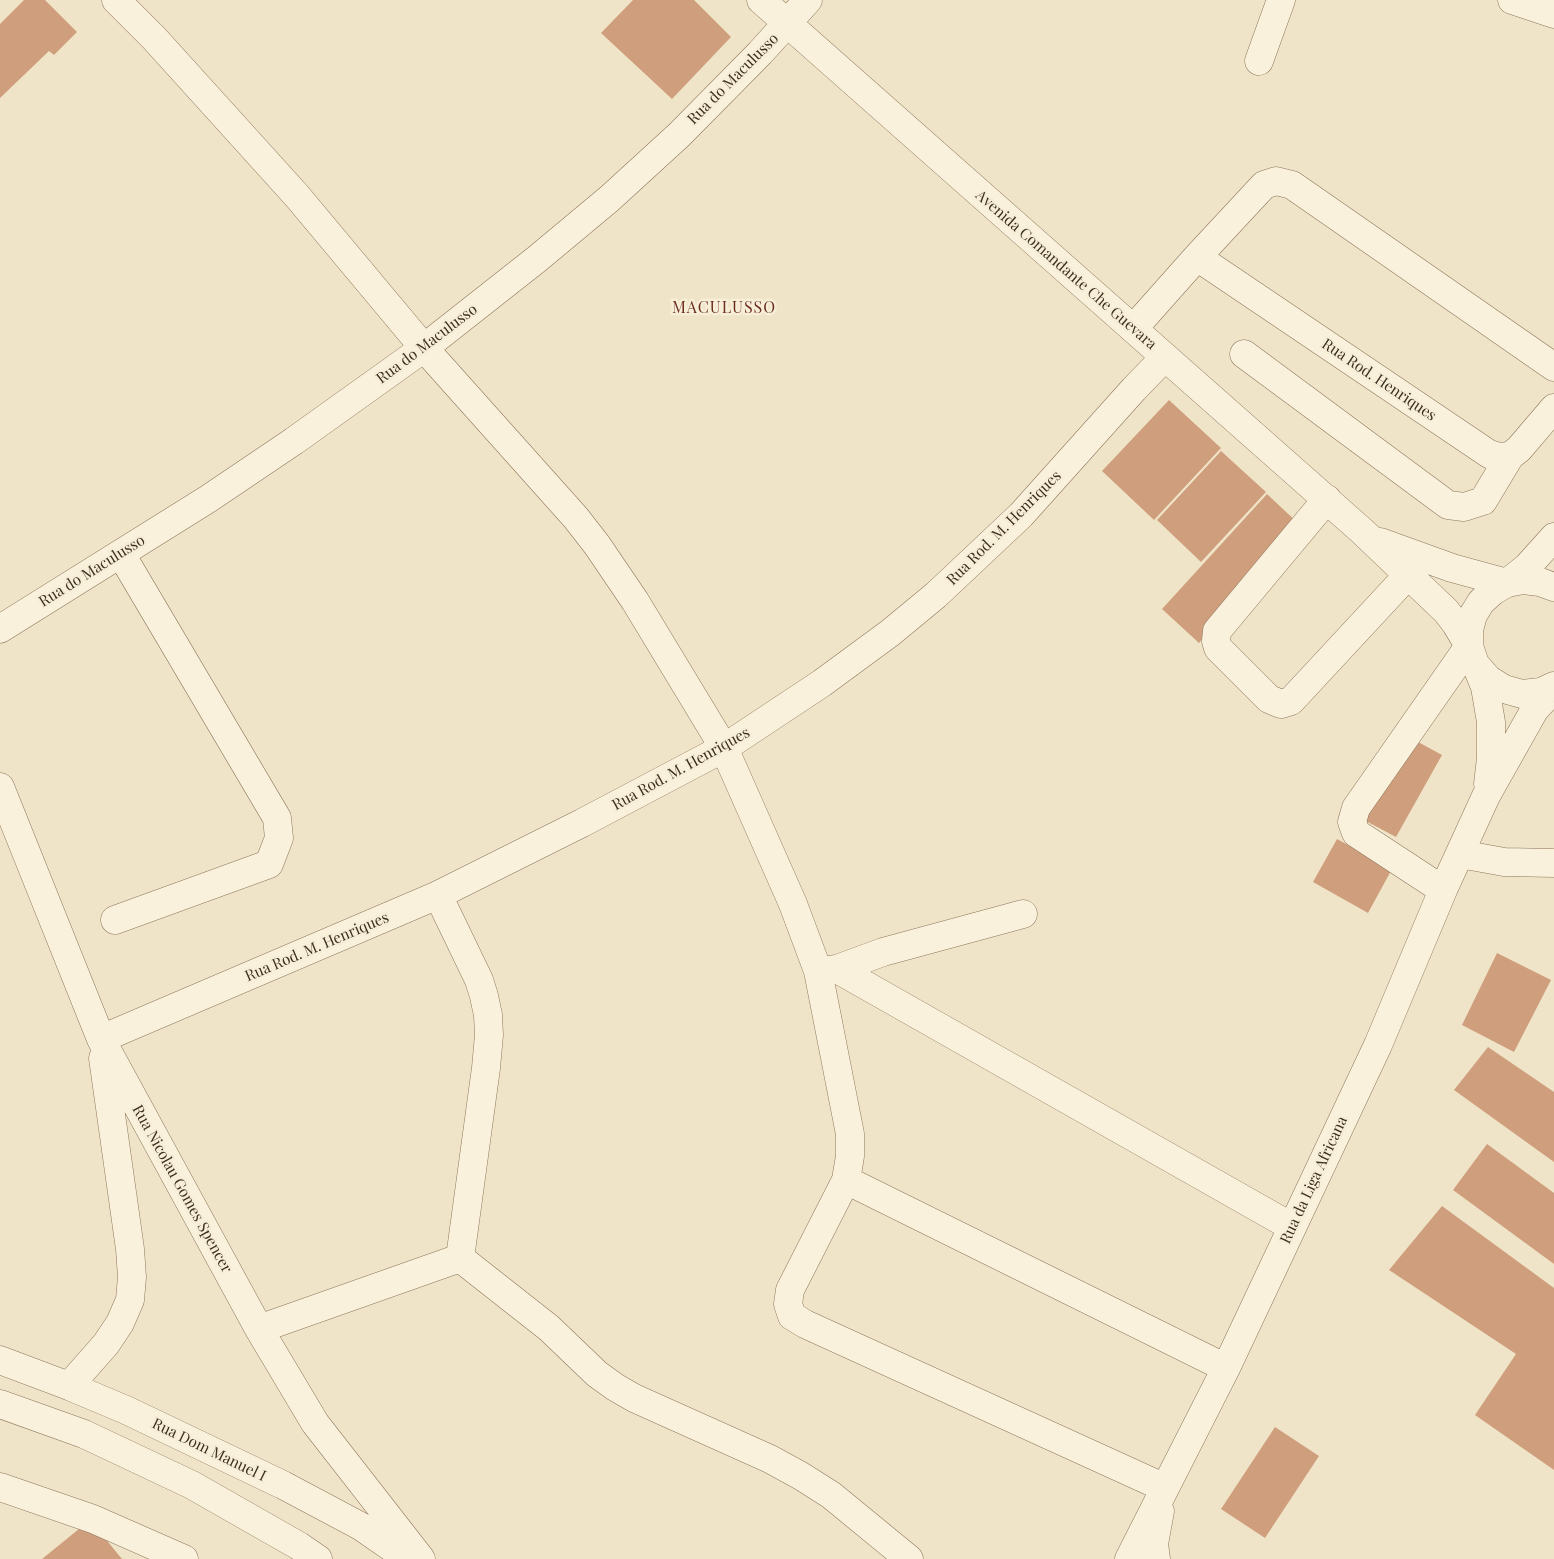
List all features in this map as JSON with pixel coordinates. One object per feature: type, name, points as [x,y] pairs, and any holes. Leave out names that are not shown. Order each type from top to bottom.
[{"type":"street","points":[[116,0],[154,38],[297,196],[424,348],[576,518],[635,601],[724,748],[793,904],[828,970],[850,1134],[850,1156],[846,1180],[790,1290],[788,1304],[792,1316],[805,1324],[1165,1488],[1154,1544],[1156,1559]]},
{"type":"street","name":"Avenida Comandante Che Guevara","points":[[760,0],[1371,539],[1446,611],[1456,624],[1472,655]]},
{"type":"street","name":"Rua do Maculusso","points":[[0,628],[121,554],[294,442],[424,348],[538,259],[609,199],[679,135],[760,53],[808,0]]},
{"type":"street","points":[[1259,61],[1281,0]]},
{"type":"street","points":[[1512,0],[1554,14]]},
{"type":"street","points":[[1133,329],[1264,186],[1276,181],[1292,186],[1554,367]]},
{"type":"street","name":"Rua Rod. Henriques","points":[[1197,257],[1489,454],[1499,457],[1510,456]]},
{"type":"street","points":[[1244,354],[1448,505],[1464,507],[1482,502],[1510,456],[1519,449],[1554,408]]},
{"type":"street","name":"Rua Rod. M. Henriques","points":[[101,1039],[438,895],[582,823],[724,748],[822,683],[890,633],[936,595],[1021,515],[1134,389],[1165,358]]},
{"type":"street","points":[[1327,500],[1217,631],[1216,641],[1218,648],[1269,700],[1280,704],[1291,702],[1408,575]]},
{"type":"street","points":[[1486,796],[1491,758],[1491,722],[1485,687],[1472,655],[1469,630],[1473,615],[1482,602],[1493,591],[1507,583],[1527,567],[1554,538]]},
{"type":"street","name":"Avenida Comandante Che Guevara","points":[[1371,539],[1452,568],[1507,583]]},
{"type":"street","points":[[115,920],[269,864],[279,838],[277,818],[121,554]]},
{"type":"street","points":[[1507,583],[1523,580],[1540,582],[1554,588]]},
{"type":"street","points":[[1472,655],[1488,679],[1504,689],[1522,694],[1541,692],[1554,687]]},
{"type":"street","points":[[1443,890],[1356,833],[1352,822],[1356,808],[1472,655]]},
{"type":"street","points":[[1486,796],[1535,709],[1554,687]]},
{"type":"street","name":"Rua Nicolau Gomes Spencer","points":[[0,787],[101,1039],[258,1329],[315,1423],[421,1559]]},
{"type":"street","name":"Rua da Liga Africana","points":[[1128,1559],[1226,1368],[1378,1045],[1443,890],[1486,796]]},
{"type":"street","points":[[1460,854],[1504,862],[1554,863]]},
{"type":"street","points":[[438,895],[479,980],[488,1016],[487,1060],[460,1258]]},
{"type":"street","points":[[828,970],[883,952],[1023,914]]},
{"type":"street","points":[[828,970],[1292,1227]]},
{"type":"street","points":[[69,1386],[106,1344],[120,1323],[130,1300],[132,1276],[130,1249],[101,1039]]},
{"type":"street","points":[[846,1180],[1226,1368]]},
{"type":"street","points":[[258,1329],[460,1258]]},
{"type":"street","points":[[460,1258],[549,1328],[597,1374],[615,1388],[770,1459],[801,1476],[831,1495],[909,1559]]},
{"type":"street","name":"Rua Dom Manuel I","points":[[0,1360],[126,1410],[283,1485],[362,1528],[408,1559]]},
{"type":"street","points":[[0,1404],[84,1434],[192,1485],[299,1546],[318,1559]]},
{"type":"street","points":[[2,1489],[92,1519],[184,1559]]},
{"type":"building","points":[[24,0],[45,0],[77,32],[54,55],[49,51],[0,98],[0,24]]},
{"type":"building","points":[[633,0],[694,0],[731,37],[672,99],[601,33]]},
{"type":"building","points":[[1169,400],[1221,448],[1154,520],[1102,471]]},
{"type":"building","points":[[1221,451],[1266,492],[1201,562],[1157,520]]},
{"type":"building","points":[[1267,494],[1300,525],[1199,643],[1162,609]]},
{"type":"building","points":[[1409,737],[1442,755],[1396,837],[1364,820]]},
{"type":"building","points":[[1337,839],[1392,869],[1368,913],[1313,882]]},
{"type":"building","points":[[1497,953],[1551,980],[1514,1052],[1462,1025]]},
{"type":"building","points":[[1488,1047],[1554,1092],[1554,1162],[1454,1090]]},
{"type":"building","points":[[1487,1144],[1554,1193],[1554,1264],[1453,1190]]},
{"type":"building","points":[[1442,1206],[1554,1288],[1554,1470],[1475,1415],[1516,1354],[1389,1270]]},
{"type":"building","points":[[1275,1427],[1319,1456],[1265,1538],[1221,1509]]},
{"type":"building","points":[[90,1520],[122,1559],[42,1559]]},
{"type":"district","name":"MACULUSSO","points":[[724,308]]}]
